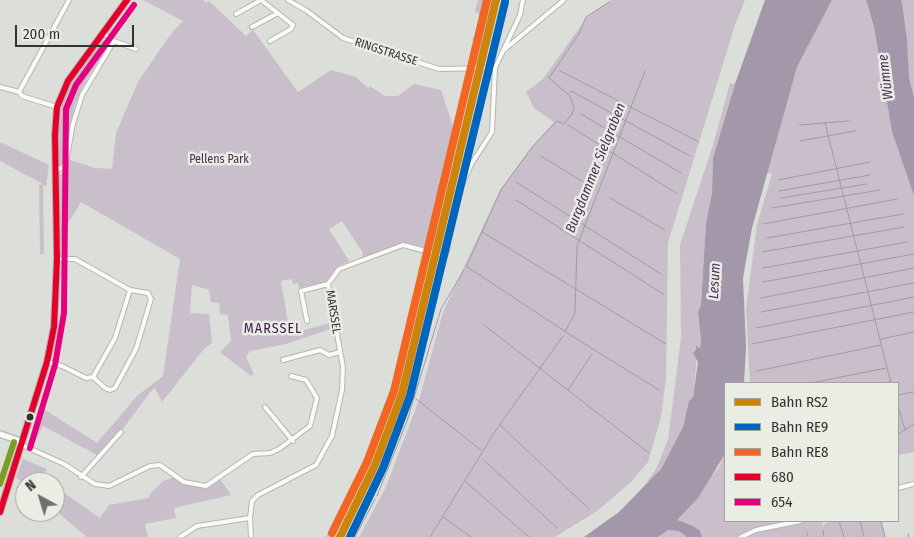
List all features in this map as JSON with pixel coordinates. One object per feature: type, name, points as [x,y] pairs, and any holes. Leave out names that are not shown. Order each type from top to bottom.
[{"type":"street","points":[[19,92],[69,0]]},
{"type":"street","points":[[0,512],[47,362],[55,312],[57,259],[56,107],[68,81],[127,0]]},
{"type":"street","points":[[236,14],[261,0],[293,24],[291,29],[270,41]]},
{"type":"street","name":"RINGSTRASSE","points":[[288,0],[343,38],[439,69],[495,68]]},
{"type":"street","points":[[495,68],[520,15],[523,0]]},
{"type":"street","points":[[504,50],[512,46],[564,0]]},
{"type":"street","points":[[252,27],[278,13]]},
{"type":"street","points":[[103,33],[114,41],[136,49]]},
{"type":"street","points":[[55,170],[62,168],[66,162],[73,124],[82,95],[114,41]]},
{"type":"street","name":"MARSSEL","points":[[251,537],[250,518],[252,501],[258,495],[306,472],[316,465],[326,450],[337,421],[344,367],[328,284],[339,269],[403,245],[445,256],[448,251],[449,233],[459,191],[472,163],[492,132],[495,68]]},
{"type":"street","points":[[0,87],[19,92],[22,96],[56,107]]},
{"type":"street","points":[[47,362],[62,366],[86,378],[93,377],[110,390],[115,388],[136,349],[151,299],[148,293],[130,290],[75,259],[57,259]]},
{"type":"street","points":[[307,320],[301,291],[328,284]]},
{"type":"street","points":[[93,377],[115,338],[130,290]]},
{"type":"street","points":[[284,360],[320,350],[329,355],[340,352]]},
{"type":"street","points":[[0,435],[17,440],[64,464],[81,477],[95,484],[109,486],[150,466],[160,465],[184,482],[206,486],[253,454],[270,453],[292,441],[310,426],[317,398],[306,380],[291,376]]},
{"type":"street","points":[[265,407],[292,441]]},
{"type":"street","points":[[81,477],[121,432]]},
{"type":"street","points":[[899,488],[914,484]]},
{"type":"street","points":[[180,537],[198,526],[250,518]]},
{"type":"street","points":[[741,537],[756,530],[795,522]]},
{"type":"green space","name":"Pellens Park","points":[[143,0],[203,0],[207,3],[208,0],[246,36],[253,30],[298,92],[331,70],[356,77],[368,88],[370,86],[385,96],[398,96],[414,84],[441,90],[453,126],[459,133],[432,251],[402,244],[362,258],[363,253],[342,221],[329,229],[349,261],[339,266],[330,281],[299,288],[298,283],[293,284],[292,279],[281,281],[290,334],[330,323],[331,329],[286,344],[250,351],[246,357],[254,374],[251,376],[220,352],[231,341],[228,315],[220,314],[219,303],[211,302],[209,290],[192,285],[190,313],[209,314],[212,343],[204,349],[162,402],[155,388],[122,430],[97,455],[43,426],[33,445],[29,443],[42,408],[97,443],[137,396],[163,376],[180,259],[81,202],[64,230],[63,242],[60,240],[58,178],[66,169],[70,160],[95,168],[112,169],[116,133],[138,82],[170,35],[183,21]]},
{"type":"green space","points":[[478,0],[493,0],[477,63],[473,63],[478,44],[472,40],[485,19],[475,11]]},
{"type":"green space","points":[[611,0],[745,0],[734,28],[668,243],[666,379],[661,417],[648,462],[632,481],[597,511],[555,537],[359,537],[386,487],[419,400],[443,312],[500,190],[531,148],[554,122],[534,108],[526,92],[543,79],[587,17]]},
{"type":"green space","points":[[832,0],[866,0],[874,27],[892,132],[914,196],[914,452],[899,455],[899,382],[750,382],[746,309],[757,224],[772,174],[766,173],[797,67]]},
{"type":"green space","points":[[880,0],[914,0],[914,152]]},
{"type":"green space","points":[[107,40],[109,45],[88,77],[75,104],[63,165],[60,166],[57,164],[60,104],[71,83],[99,41]]},
{"type":"green space","points":[[730,83],[735,84],[713,158],[712,193],[706,223],[701,305],[698,312],[701,341],[697,358],[693,397],[689,401],[683,427],[661,469],[639,493],[656,469],[668,440],[681,337],[680,245],[713,145]]},
{"type":"green space","points":[[0,142],[49,165],[46,186],[43,185],[44,254],[40,254],[39,185],[43,184],[0,161]]},
{"type":"green space","points":[[724,456],[724,522],[823,522],[822,526],[828,522],[881,522],[886,537],[658,537],[668,530],[719,467]]},
{"type":"green space","points":[[23,459],[47,469],[45,472],[18,472]]},
{"type":"green space","points":[[174,477],[184,484],[206,489],[220,479],[231,495],[174,508],[176,518],[145,524],[148,537],[87,537],[65,518],[65,494],[100,518],[109,505],[149,498],[150,494],[163,481]]},
{"type":"green space","points":[[351,488],[357,491],[334,537],[326,537]]},
{"type":"water","name":"Lesum","points":[[765,0],[832,0],[797,67],[752,228],[743,278],[746,347],[744,382],[724,382],[724,456],[698,498],[677,520],[693,526],[700,531],[702,537],[687,537],[679,531],[668,530],[658,537],[584,537],[619,512],[661,469],[683,427],[689,401],[693,397],[698,362],[693,353],[696,350],[696,346],[700,348],[701,341],[698,312],[701,305],[706,223],[712,193],[713,158],[735,84]]},
{"type":"water","name":"Wümme","points":[[866,0],[901,0],[902,3],[907,40],[909,78],[914,98],[914,196],[892,132],[874,27]]},
{"type":"waterway","points":[[466,267],[501,190],[532,147],[557,121],[564,124],[572,114],[574,107],[570,96],[549,78],[579,34],[586,17],[609,2]]},
{"type":"waterway","name":"Burgdammer Sielgraben","points":[[560,71],[699,142]]},
{"type":"waterway","name":"Burgdammer Sielgraben","points":[[565,332],[575,313],[577,246],[645,71]]},
{"type":"waterway","points":[[569,93],[571,91],[690,156]]},
{"type":"waterway","points":[[581,114],[681,173]]},
{"type":"waterway","points":[[799,125],[849,121]]},
{"type":"waterway","points":[[825,123],[891,382]]},
{"type":"waterway","points":[[568,125],[676,193]]},
{"type":"waterway","points":[[800,141],[855,131]]},
{"type":"waterway","points":[[541,156],[588,185]]},
{"type":"waterway","points":[[778,180],[870,162]]},
{"type":"waterway","points":[[779,191],[870,175]]},
{"type":"waterway","points":[[516,182],[661,274]]},
{"type":"waterway","points":[[781,198],[867,184]]},
{"type":"waterway","points":[[772,208],[880,190]]},
{"type":"waterway","points":[[610,198],[665,230]]},
{"type":"waterway","points":[[763,224],[897,199]]},
{"type":"waterway","points":[[516,200],[663,294]]},
{"type":"waterway","points":[[767,238],[903,214]]},
{"type":"waterway","points":[[762,252],[904,227]]},
{"type":"waterway","name":"Burgdammer Sielgraben","points":[[482,232],[666,344]]},
{"type":"waterway","points":[[763,268],[907,242]]},
{"type":"waterway","points":[[763,282],[914,254]]},
{"type":"waterway","points":[[466,266],[572,336],[659,390]]},
{"type":"waterway","points":[[761,298],[914,268]]},
{"type":"waterway","points":[[377,496],[407,421],[441,309],[464,270]]},
{"type":"waterway","points":[[761,312],[914,283]]},
{"type":"waterway","points":[[756,328],[914,297]]},
{"type":"waterway","points":[[752,344],[914,312]]},
{"type":"waterway","points":[[484,325],[649,453]]},
{"type":"waterway","points":[[881,339],[914,332]]},
{"type":"waterway","name":"Burgdammer Sielgraben","points":[[430,537],[496,430],[563,336]]},
{"type":"waterway","points":[[757,371],[881,345]]},
{"type":"waterway","points":[[568,390],[592,354]]},
{"type":"waterway","points":[[816,382],[886,368]]},
{"type":"waterway","points":[[899,395],[914,392]]},
{"type":"waterway","points":[[416,399],[481,450]]},
{"type":"waterway","points":[[899,409],[905,430]]},
{"type":"waterway","points":[[899,433],[914,424]]},
{"type":"waterway","points":[[500,425],[589,509]]},
{"type":"waterway","points":[[485,461],[557,528]]},
{"type":"waterway","points":[[466,482],[529,537]]},
{"type":"waterway","points":[[355,537],[375,499]]},
{"type":"waterway","points":[[443,517],[471,537]]},
{"type":"waterway","points":[[839,522],[844,537]]},
{"type":"waterway","points":[[860,522],[864,537]]},
{"type":"waterway","points":[[881,522],[885,537]]},
{"type":"waterway","points":[[823,530],[824,537]]},
{"type":"waterway","points":[[807,533],[808,537]]},
{"type":"rail line","name":"RE8","points":[[332,533],[367,462],[394,391],[487,0]]},
{"type":"rail line","name":"RS2","points":[[340,537],[375,465],[402,394],[496,0]]},
{"type":"rail line","name":"RE9","points":[[350,537],[383,468],[410,396],[505,2]]},
{"type":"transit line","name":"680","points":[[0,512],[47,362],[54,327],[57,259],[55,135],[57,107],[68,81],[127,0]]},
{"type":"transit line","name":"654","points":[[30,448],[55,365],[64,313],[66,109],[76,85],[134,5]]},
{"type":"transit line","points":[[0,484],[14,442]]},
{"type":"district","name":"MARSSEL","points":[[273,329]]}]
